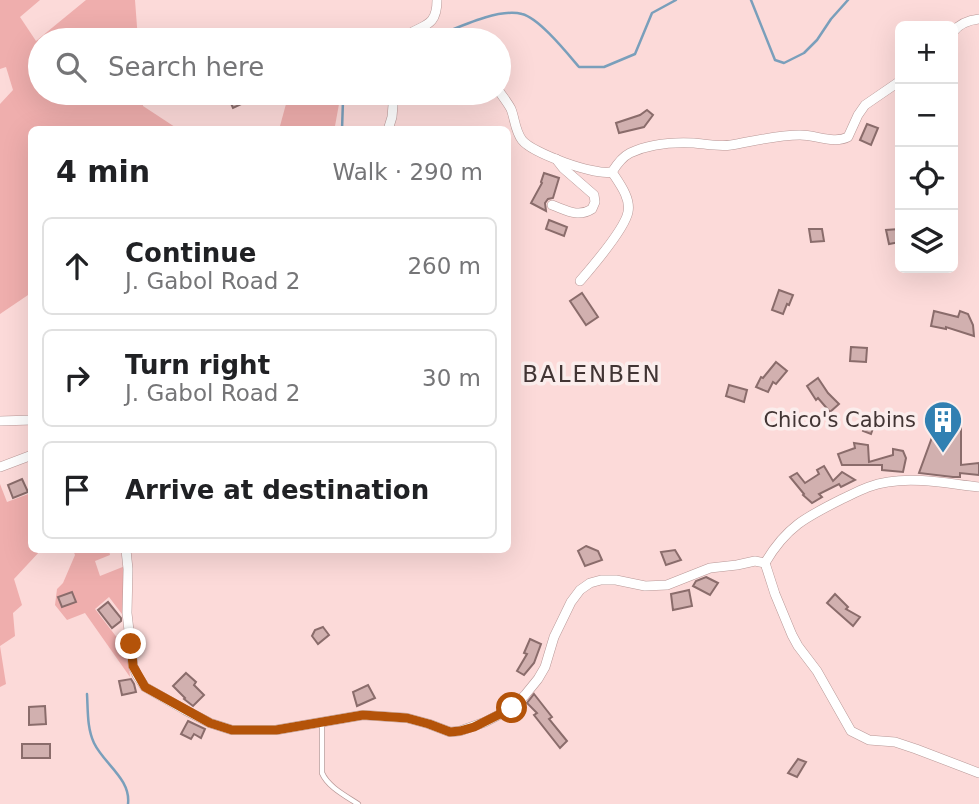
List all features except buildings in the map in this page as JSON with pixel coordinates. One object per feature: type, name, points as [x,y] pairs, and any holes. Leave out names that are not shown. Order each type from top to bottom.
[{"type":"street","points":[[422,28],[434,18],[437,0]]},
{"type":"street","points":[[958,28],[979,19]]},
{"type":"street","points":[[509,105],[523,143],[589,171],[606,173],[612,172],[619,161],[629,153],[667,144],[730,146],[740,142],[795,135],[842,140],[848,137],[865,106],[896,84]]},
{"type":"street","points":[[389,126],[393,105]]},
{"type":"street","points":[[552,205],[573,213],[583,213],[592,209],[595,202],[594,195],[556,159]]},
{"type":"street","points":[[580,281],[615,236],[628,212],[625,194],[612,172]]},
{"type":"street","points":[[0,421],[28,421]]},
{"type":"street","points":[[0,467],[28,456]]},
{"type":"street","points":[[765,563],[783,537],[799,522],[871,485],[912,480],[979,487]]},
{"type":"street","points":[[126,553],[127,612],[133,666],[145,687],[210,723],[232,730],[276,730],[363,715],[418,721],[450,732],[460,731],[512,708],[525,695],[545,667],[554,637],[570,602],[590,583],[615,580],[645,586],[667,585],[710,568],[755,561],[765,563]]},
{"type":"street","points":[[765,563],[792,635],[817,671],[851,731],[869,740],[895,742],[979,773]]},
{"type":"lane","points":[[322,723],[324,778],[358,804]]},
{"type":"shaded area","points":[[0,0],[40,0],[20,17],[28,29],[28,105],[143,105],[173,126],[28,126],[28,295],[0,314],[0,104],[13,90],[6,67],[0,69]]},
{"type":"shaded area","points":[[86,0],[135,0],[137,28],[52,28]]},
{"type":"shaded area","points":[[286,105],[339,105],[335,126],[280,126]]},
{"type":"shaded area","points":[[0,484],[7,502],[28,494],[28,553],[38,553],[14,579],[22,605],[13,613],[15,636],[0,646]]},
{"type":"shaded area","points":[[74,553],[110,553],[95,561],[100,576],[125,566],[125,618],[109,597],[95,609],[118,639],[127,643],[130,677],[85,613],[67,620],[55,605],[57,589],[63,583]]},
{"type":"shaded area","points":[[0,646],[6,684],[0,687]]},
{"type":"waterway","points":[[456,28],[500,14],[522,14],[544,29],[579,67],[604,67],[635,54],[652,13],[676,0]]},
{"type":"waterway","points":[[751,0],[775,60],[784,63],[804,53],[848,0]]},
{"type":"waterway","points":[[342,126],[343,105]]},
{"type":"waterway","points":[[87,694],[88,719],[94,743],[121,779],[128,795],[128,804]]},
{"type":"place","name":"Chico's Cabins","points":[[943,454]]},
{"type":"district","name":"BALENBEN","points":[[592,374]]},
{"type":"route","points":[[131,644],[133,666],[145,687],[210,723],[232,730],[276,730],[363,715],[407,718],[450,732],[474,727],[512,708]]}]
